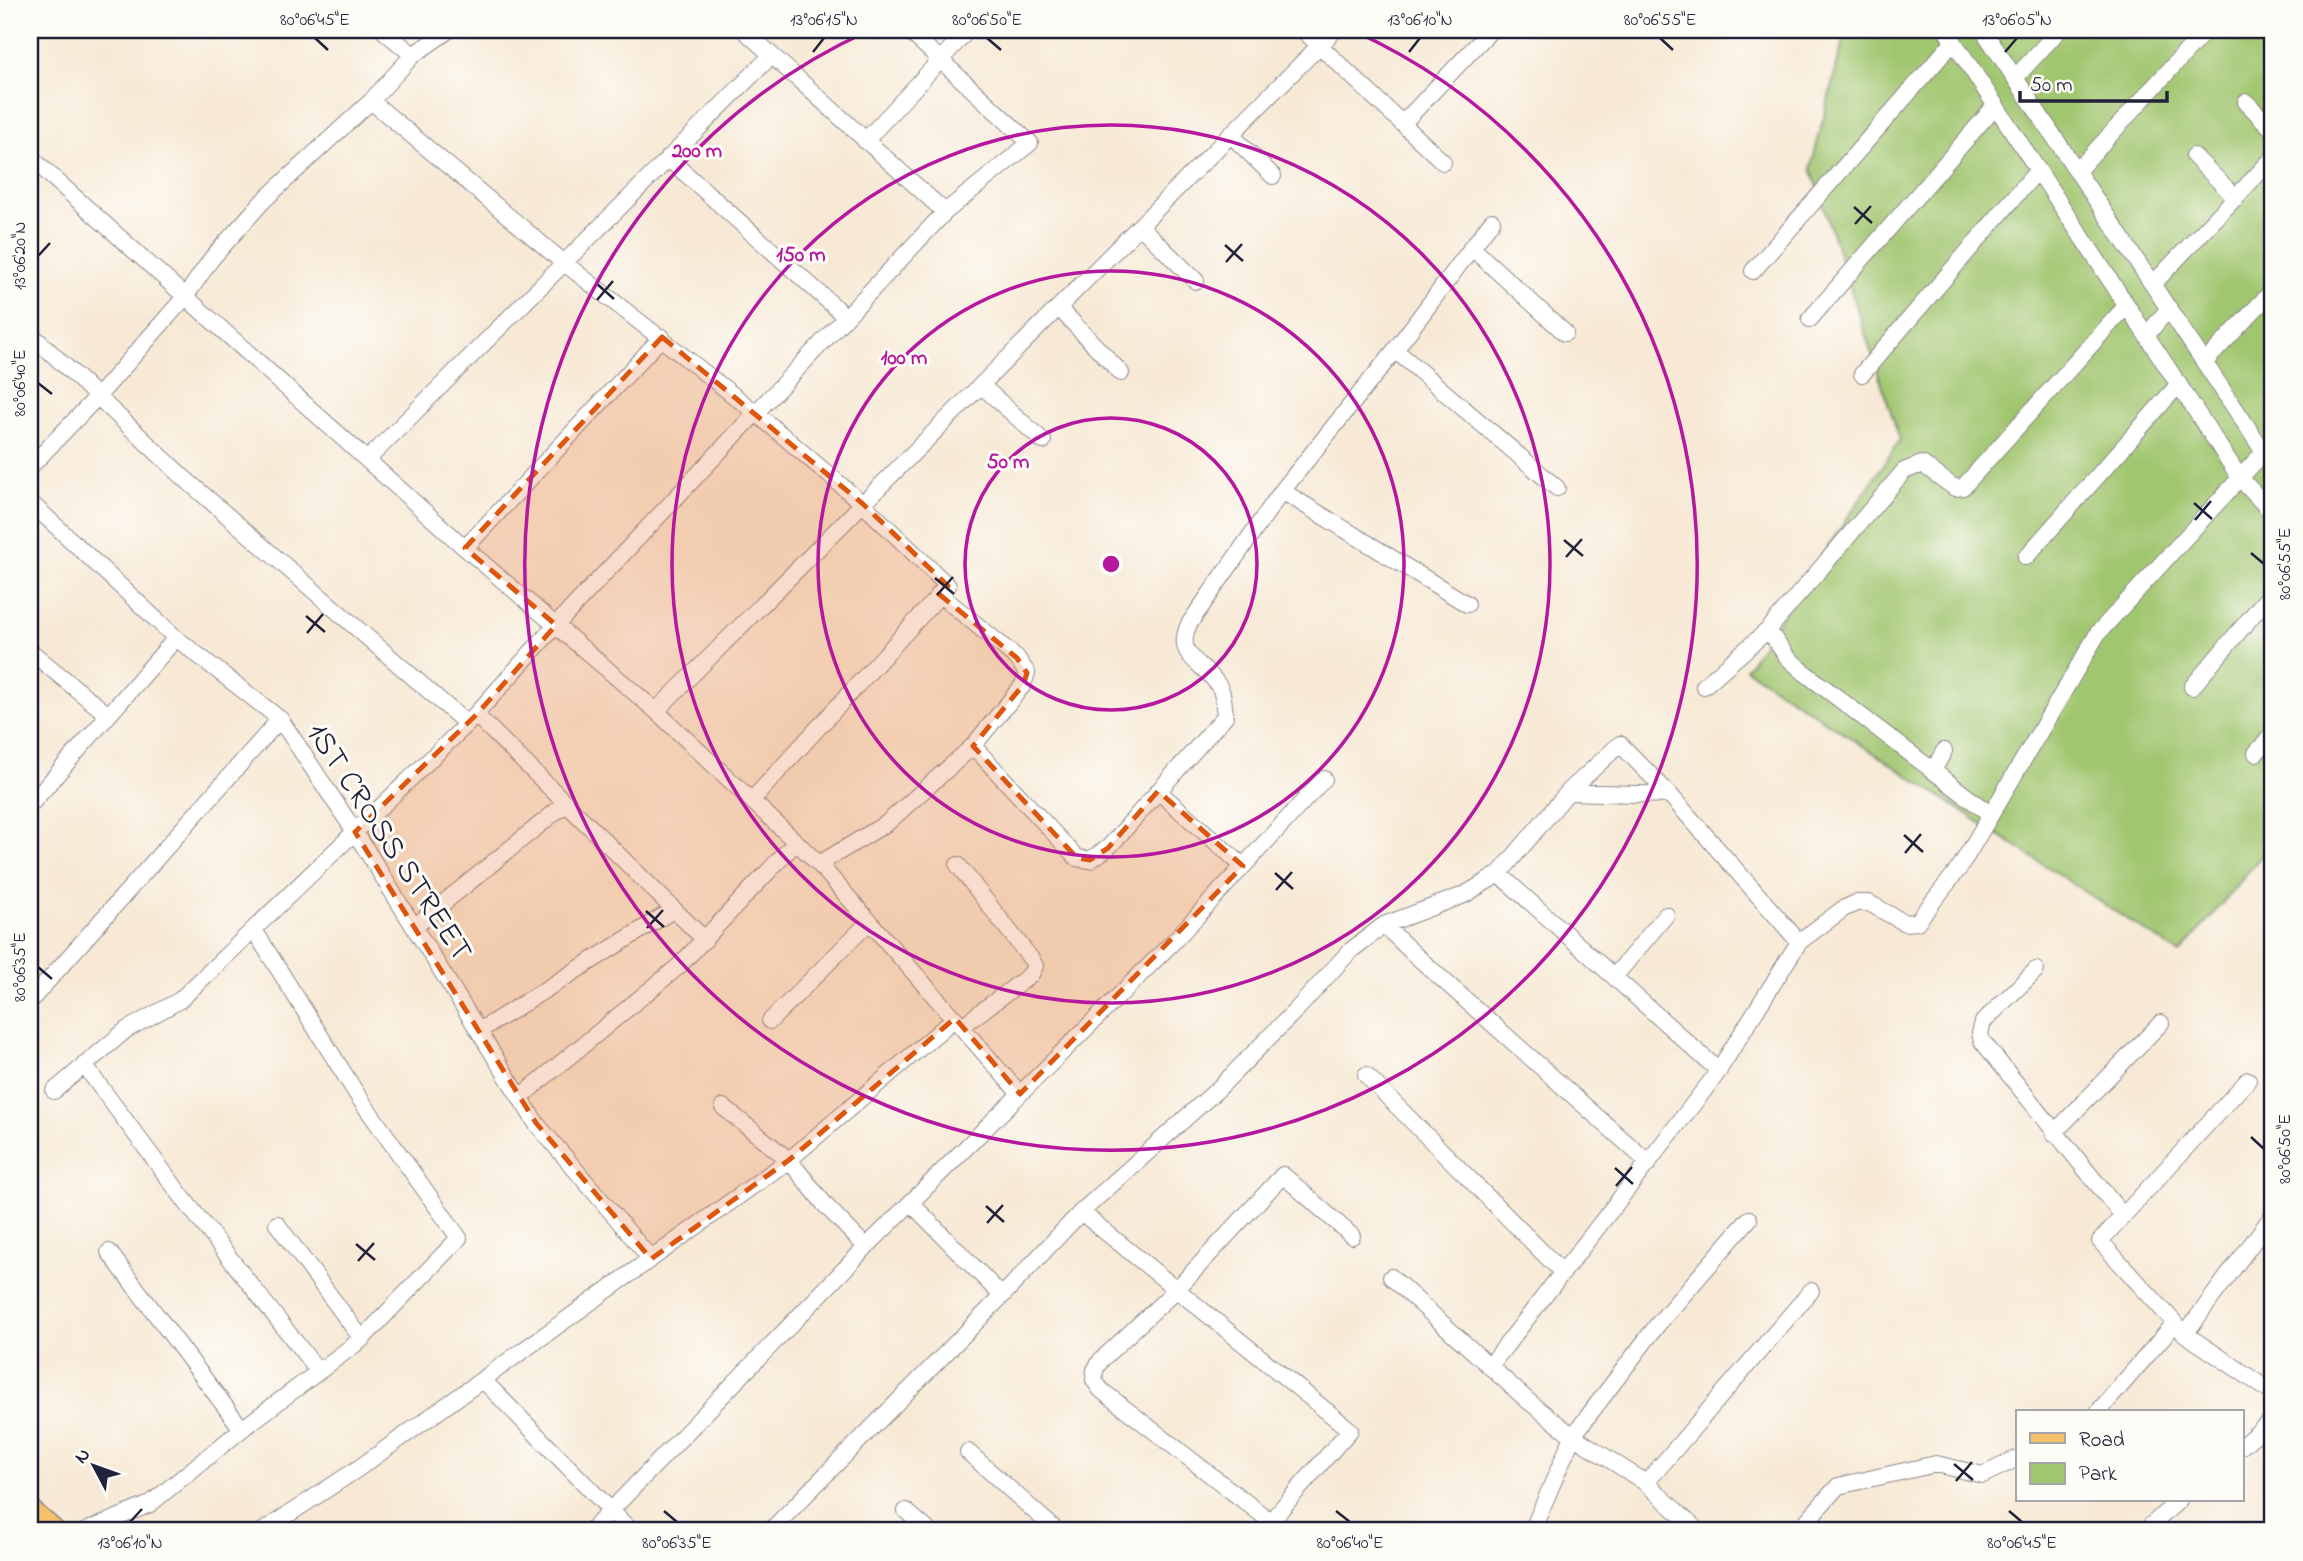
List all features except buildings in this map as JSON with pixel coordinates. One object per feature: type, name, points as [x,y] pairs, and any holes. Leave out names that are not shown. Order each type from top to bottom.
[{"type":"main road","points":[[30,1512],[52,1531]]},
{"type":"street","points":[[383,30],[414,55]]},
{"type":"street","points":[[30,467],[98,396],[184,297],[212,258],[263,201],[371,101],[414,55],[449,30]]},
{"type":"street","points":[[744,30],[945,212]]},
{"type":"street","points":[[54,1091],[126,1030],[180,1000],[471,720],[556,625],[945,212],[1030,143],[908,30]]},
{"type":"street","points":[[865,141],[968,30]]},
{"type":"street","points":[[1303,30],[1443,162]]},
{"type":"street","points":[[656,712],[1335,30]]},
{"type":"street","points":[[1403,123],[1491,30]]},
{"type":"street","points":[[1490,1366],[1718,1071],[1799,942],[1843,909],[1856,903],[1869,903],[1905,923],[1917,922],[1960,867],[2098,633],[2240,478],[2270,452],[2205,362],[1983,30]]},
{"type":"street","points":[[2015,78],[2059,30]]},
{"type":"street","points":[[2077,171],[2206,30]]},
{"type":"street","points":[[2265,30],[2273,36]]},
{"type":"street","points":[[1753,271],[1950,35],[2240,478],[2273,514]]},
{"type":"street","points":[[367,460],[772,55]]},
{"type":"street","points":[[371,101],[563,262],[756,413],[863,504],[948,586],[752,800]]},
{"type":"street","points":[[2246,103],[2273,130]]},
{"type":"street","points":[[1810,319],[1996,105]]},
{"type":"street","points":[[1231,135],[1273,176]]},
{"type":"street","points":[[2194,156],[2236,198]]},
{"type":"street","points":[[30,157],[465,548],[656,712],[752,800],[819,864],[1020,1094]]},
{"type":"street","points":[[668,158],[846,317]]},
{"type":"street","points":[[2153,284],[2273,158]]},
{"type":"street","points":[[1862,374],[2038,170]]},
{"type":"street","points":[[972,746],[1077,858],[1090,860],[1108,848],[1225,716],[1222,691],[1209,672],[1187,653],[1183,636],[1188,624],[1282,491],[1395,350],[1492,221]]},
{"type":"street","points":[[1140,226],[1196,281]]},
{"type":"street","points":[[1471,247],[1565,333]]},
{"type":"street","points":[[2205,362],[2273,290]]},
{"type":"street","points":[[1704,686],[1768,630],[1905,471],[1922,464],[1955,488],[1963,487],[2127,305]]},
{"type":"street","points":[[1059,308],[1121,373]]},
{"type":"street","points":[[2147,335],[2169,309]]},
{"type":"street","points":[[30,333],[184,478],[471,720],[565,804],[705,940]]},
{"type":"street","points":[[465,548],[662,337]]},
{"type":"street","points":[[1395,350],[1557,488]]},
{"type":"street","points":[[2026,557],[2179,384]]},
{"type":"street","points":[[981,385],[1043,441]]},
{"type":"street","points":[[1282,491],[1467,604]]},
{"type":"street","name":"1ST CROSS STREET","points":[[30,502],[176,638],[280,719],[355,832],[536,1124],[651,1259]]},
{"type":"street","points":[[2192,687],[2273,591]]},
{"type":"street","points":[[819,864],[887,823],[972,746],[1023,685],[1027,673],[1017,658],[939,594]]},
{"type":"street","points":[[1768,630],[1787,657],[1805,673],[1991,815]]},
{"type":"street","points":[[30,805],[176,638]]},
{"type":"street","points":[[30,651],[108,715]]},
{"type":"street","points":[[30,1001],[280,719]]},
{"type":"street","points":[[2256,753],[2273,734]]},
{"type":"street","points":[[770,1531],[1081,1212],[1217,1089],[1298,1008],[1350,951],[1384,925],[1464,895],[1499,874],[1568,792],[1620,744],[1670,795],[1799,942]]},
{"type":"street","points":[[1933,771],[1944,751]]},
{"type":"street","points":[[591,1531],[866,1247],[1172,942],[1324,779]]},
{"type":"street","points":[[1158,791],[1243,866]]},
{"type":"street","points":[[1568,792],[1670,795]]},
{"type":"street","points":[[414,927],[565,804]]},
{"type":"street","points":[[520,1097],[680,966],[796,842]]},
{"type":"street","points":[[263,1531],[359,1468],[789,1160],[958,1022],[1031,974],[1035,966],[1031,959],[958,865]]},
{"type":"street","points":[[1499,874],[1718,1071]]},
{"type":"street","points":[[479,1031],[673,910]]},
{"type":"street","points":[[1614,977],[1666,915]]},
{"type":"street","points":[[770,1021],[870,921]]},
{"type":"street","points":[[1384,925],[1648,1163]]},
{"type":"street","points":[[86,1531],[150,1504],[242,1429],[362,1339],[459,1238],[358,1096],[254,930]]},
{"type":"street","points":[[2036,970],[1983,1023],[1980,1033],[1982,1041],[2123,1216]]},
{"type":"street","points":[[2054,1133],[2161,1023]]},
{"type":"street","points":[[84,1065],[186,1202],[318,1371]]},
{"type":"street","points":[[1366,1075],[1563,1273]]},
{"type":"street","points":[[2248,1080],[2100,1241],[2180,1328],[2270,1384]]},
{"type":"street","points":[[723,1107],[789,1160],[826,1206],[866,1247]]},
{"type":"street","points":[[1081,1212],[1175,1290],[1350,1430],[1266,1526],[1101,1390],[1094,1380],[1095,1370],[1101,1360],[1175,1290],[1283,1175],[1352,1236]]},
{"type":"street","points":[[911,1203],[1002,1296]]},
{"type":"street","points":[[2100,1410],[2180,1328],[2273,1215]]},
{"type":"street","points":[[1532,1531],[1573,1436],[1657,1324],[1749,1219]]},
{"type":"street","points":[[277,1224],[362,1339]]},
{"type":"street","points":[[109,1251],[242,1429]]},
{"type":"street","points":[[1391,1277],[1527,1400],[1573,1436],[1646,1483],[1698,1531]]},
{"type":"street","points":[[1646,1483],[1811,1291]]},
{"type":"street","points":[[483,1380],[631,1531]]},
{"type":"street","points":[[2244,1444],[2273,1419]]},
{"type":"street","points":[[968,1452],[1057,1531]]},
{"type":"street","points":[[1798,1531],[1839,1486],[1936,1464],[1983,1475],[2016,1459]]},
{"type":"street","points":[[2145,1531],[2177,1502]]},
{"type":"street","points":[[906,1511],[929,1531]]},
{"type":"highlighted area","points":[[662,337],[863,504],[948,586],[939,594],[1017,658],[1027,673],[1023,685],[973,746],[1077,858],[1090,860],[1108,848],[1158,791],[1243,866],[1020,1094],[955,1018],[789,1160],[651,1259],[536,1123],[355,832],[476,715],[556,625],[465,548]]},
{"type":"green space","points":[[1846,30],[2273,30],[2273,842],[2180,954],[1746,669],[1900,440],[1811,168]]}]
